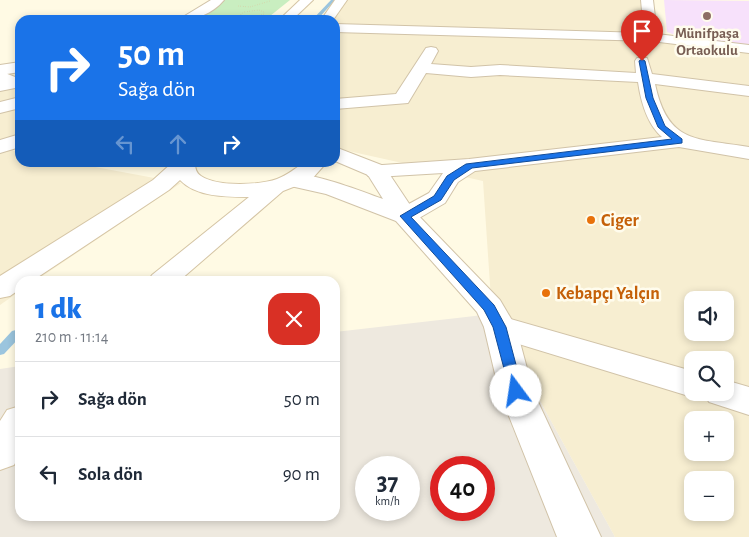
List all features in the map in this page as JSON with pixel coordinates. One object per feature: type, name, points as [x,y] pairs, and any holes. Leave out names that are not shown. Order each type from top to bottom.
[{"type":"street","points":[[194,15],[210,7],[218,0]]},
{"type":"street","points":[[290,15],[307,0]]},
{"type":"street","points":[[330,15],[341,0]]},
{"type":"street","points":[[647,0],[647,38]]},
{"type":"street","points":[[340,28],[647,38],[749,49]]},
{"type":"street","points":[[340,104],[402,99],[422,68],[441,32]]},
{"type":"street","points":[[647,38],[640,43],[644,78],[650,98],[662,127],[679,141]]},
{"type":"street","points":[[422,68],[471,72],[500,70],[644,78],[749,91]]},
{"type":"street","points":[[0,70],[15,76]]},
{"type":"street","points":[[0,76],[15,78]]},
{"type":"street","points":[[0,86],[15,80]]},
{"type":"street","points":[[0,108],[15,104]]},
{"type":"street","points":[[340,155],[376,171],[469,166],[679,141],[749,153]]},
{"type":"street","points":[[0,147],[15,142]]},
{"type":"street","points":[[184,167],[186,174],[195,182],[211,188],[231,191],[253,191],[285,184],[333,189],[405,216],[438,198],[450,178],[469,166]]},
{"type":"street","points":[[20,276],[161,185],[180,167]]},
{"type":"street","points":[[168,276],[285,184],[308,172],[312,167]]},
{"type":"street","points":[[376,171],[405,216],[489,308],[500,327],[516,391],[578,537]]},
{"type":"street","points":[[0,289],[15,279]]},
{"type":"street","points":[[500,327],[684,382]]},
{"type":"street","points":[[734,396],[749,401]]},
{"type":"street","points":[[0,453],[15,429]]},
{"type":"path","points":[[240,15],[252,10],[264,12],[261,15]]},
{"type":"shaded area","points":[[345,0],[642,0],[648,40],[749,49],[749,537],[615,537],[492,314],[483,181],[340,149],[340,15],[329,15]]},
{"type":"shaded area","name":"Münifpaşa Ortaokulu","points":[[664,0],[749,1],[749,45],[687,39],[667,32]]},
{"type":"shaded area","points":[[0,73],[13,73],[15,74],[15,135],[0,141]]},
{"type":"shaded area","points":[[0,148],[15,151],[15,167],[95,167],[181,183],[42,276],[15,276],[15,294],[0,305]]},
{"type":"shaded area","points":[[492,314],[615,537],[0,537],[0,369],[15,367],[15,521],[340,521],[340,331]]},
{"type":"green space","points":[[223,0],[290,0],[271,15],[198,15]]},
{"type":"waterway","points":[[319,15],[333,0]]},
{"type":"waterway","points":[[0,351],[15,335]]},
{"type":"place","name":"Münifpaşa Ortaokulu","points":[[707,16]]},
{"type":"place","name":"Ciger","points":[[591,220]]},
{"type":"place","name":"Kebapçı Yalçın","points":[[546,293]]},
{"type":"route","points":[[516,391],[500,327],[489,308],[405,216],[438,198],[450,178],[469,166],[679,141],[662,127],[650,98],[644,78],[642,61]]}]
